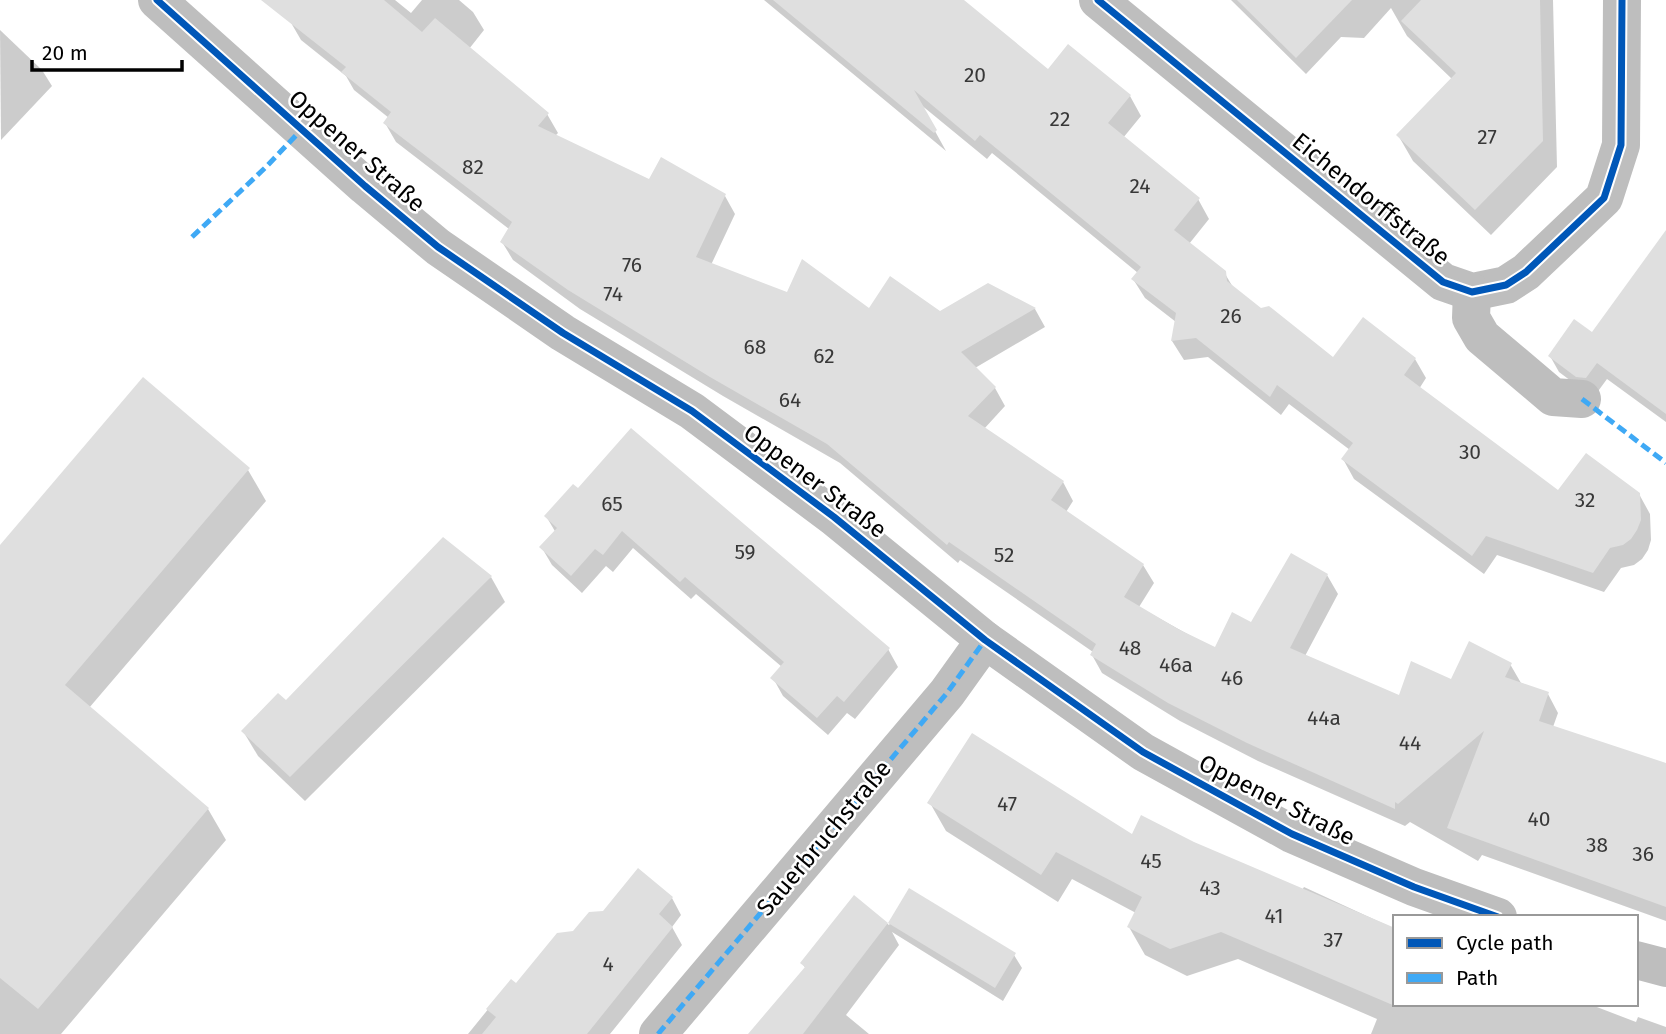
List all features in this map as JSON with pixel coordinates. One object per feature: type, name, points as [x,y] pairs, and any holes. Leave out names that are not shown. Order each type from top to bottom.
[{"type":"street","name":"Oppener Straße","points":[[157,0],[365,186],[438,247],[564,333],[692,411],[834,517],[985,640],[1143,752],[1292,834],[1414,887],[1491,915]]},
{"type":"street","name":"Eichendorffstraße","points":[[1098,0],[1443,282],[1472,292]]},
{"type":"street","points":[[1582,399],[1553,397],[1482,337],[1471,318],[1472,292],[1506,285],[1526,272],[1604,198],[1621,145],[1622,0]]},
{"type":"street","name":"Sauerbruchstraße","points":[[658,1034],[947,693],[985,640]]},
{"type":"street","points":[[1638,961],[1666,968]]},
{"type":"building","points":[[261,0],[384,0],[422,32],[435,18],[549,113],[538,126],[649,179],[661,157],[726,194],[696,257],[787,292],[802,259],[869,308],[890,276],[940,311],[988,283],[1036,308],[961,352],[996,387],[968,416],[1064,481],[1051,500],[1144,564],[1124,597],[1215,647],[1232,612],[1251,622],[1291,553],[1328,574],[1290,648],[1399,695],[1411,661],[1451,679],[1469,641],[1512,663],[1505,677],[1549,692],[1539,721],[1666,763],[1666,907],[1447,828],[1484,731],[1398,804],[1395,802],[1395,809],[1247,743],[1168,703],[1090,655],[1096,644],[949,542],[947,545],[827,444],[710,377],[568,290],[500,242],[512,222],[383,123],[391,112],[341,72],[346,67]]},
{"type":"building","points":[[773,0],[964,0],[1048,69],[1068,44],[1131,95],[1108,123],[1200,198],[1174,230],[1226,271],[1227,281],[1261,308],[1269,306],[1333,357],[1363,317],[1416,358],[1404,375],[1558,490],[1586,453],[1640,493],[1641,520],[1637,530],[1623,545],[1610,548],[1593,573],[1486,536],[1472,556],[1341,459],[1353,443],[1277,385],[1270,397],[1196,338],[1171,341],[1176,313],[1131,279],[1141,267],[980,135],[975,141],[914,90],[937,130],[934,133]]},
{"type":"building","points":[[1237,0],[1352,0],[1296,58]]},
{"type":"building","points":[[1421,0],[1540,0],[1543,141],[1475,210],[1396,135],[1456,73],[1401,21]]},
{"type":"building","points":[[1666,230],[1666,414],[1597,363],[1586,378],[1576,377],[1548,356],[1574,319],[1592,332]]},
{"type":"building","points":[[143,377],[250,468],[65,685],[209,808],[38,1009],[0,978],[0,545]]},
{"type":"building","points":[[631,428],[890,648],[844,702],[837,696],[817,718],[770,678],[784,662],[685,577],[680,582],[622,531],[603,555],[595,549],[571,576],[539,547],[557,528],[544,516],[573,484],[578,488]]},
{"type":"building","points":[[443,537],[492,576],[290,777],[241,731],[278,693],[286,700]]},
{"type":"building","points":[[972,733],[1132,834],[1141,815],[1194,842],[1393,927],[1393,1005],[1221,932],[1170,949],[1127,927],[1142,897],[1056,852],[1041,875],[927,803]]},
{"type":"building","points":[[638,868],[673,897],[659,914],[673,927],[587,1034],[482,1034],[496,1017],[486,1009],[511,979],[516,983],[557,933],[573,931],[589,912],[603,911]]},
{"type":"building","points":[[909,888],[1016,953],[995,988],[888,923]]},
{"type":"building","points":[[854,895],[888,923],[803,1034],[748,1034],[805,967],[800,963]]},
{"type":"marked path","points":[[192,237],[302,129]]},
{"type":"marked path","points":[[1582,399],[1666,463]]},
{"type":"marked path","points":[[658,1034],[947,693],[985,640]]},
{"type":"cycle path","points":[[157,0],[365,186],[438,247],[563,333],[692,411],[834,517],[985,640],[1143,752],[1292,834],[1414,887],[1492,915]]},
{"type":"cycle path","points":[[1098,0],[1443,282],[1472,292],[1506,285],[1526,272],[1604,198],[1621,145],[1622,0]]}]
